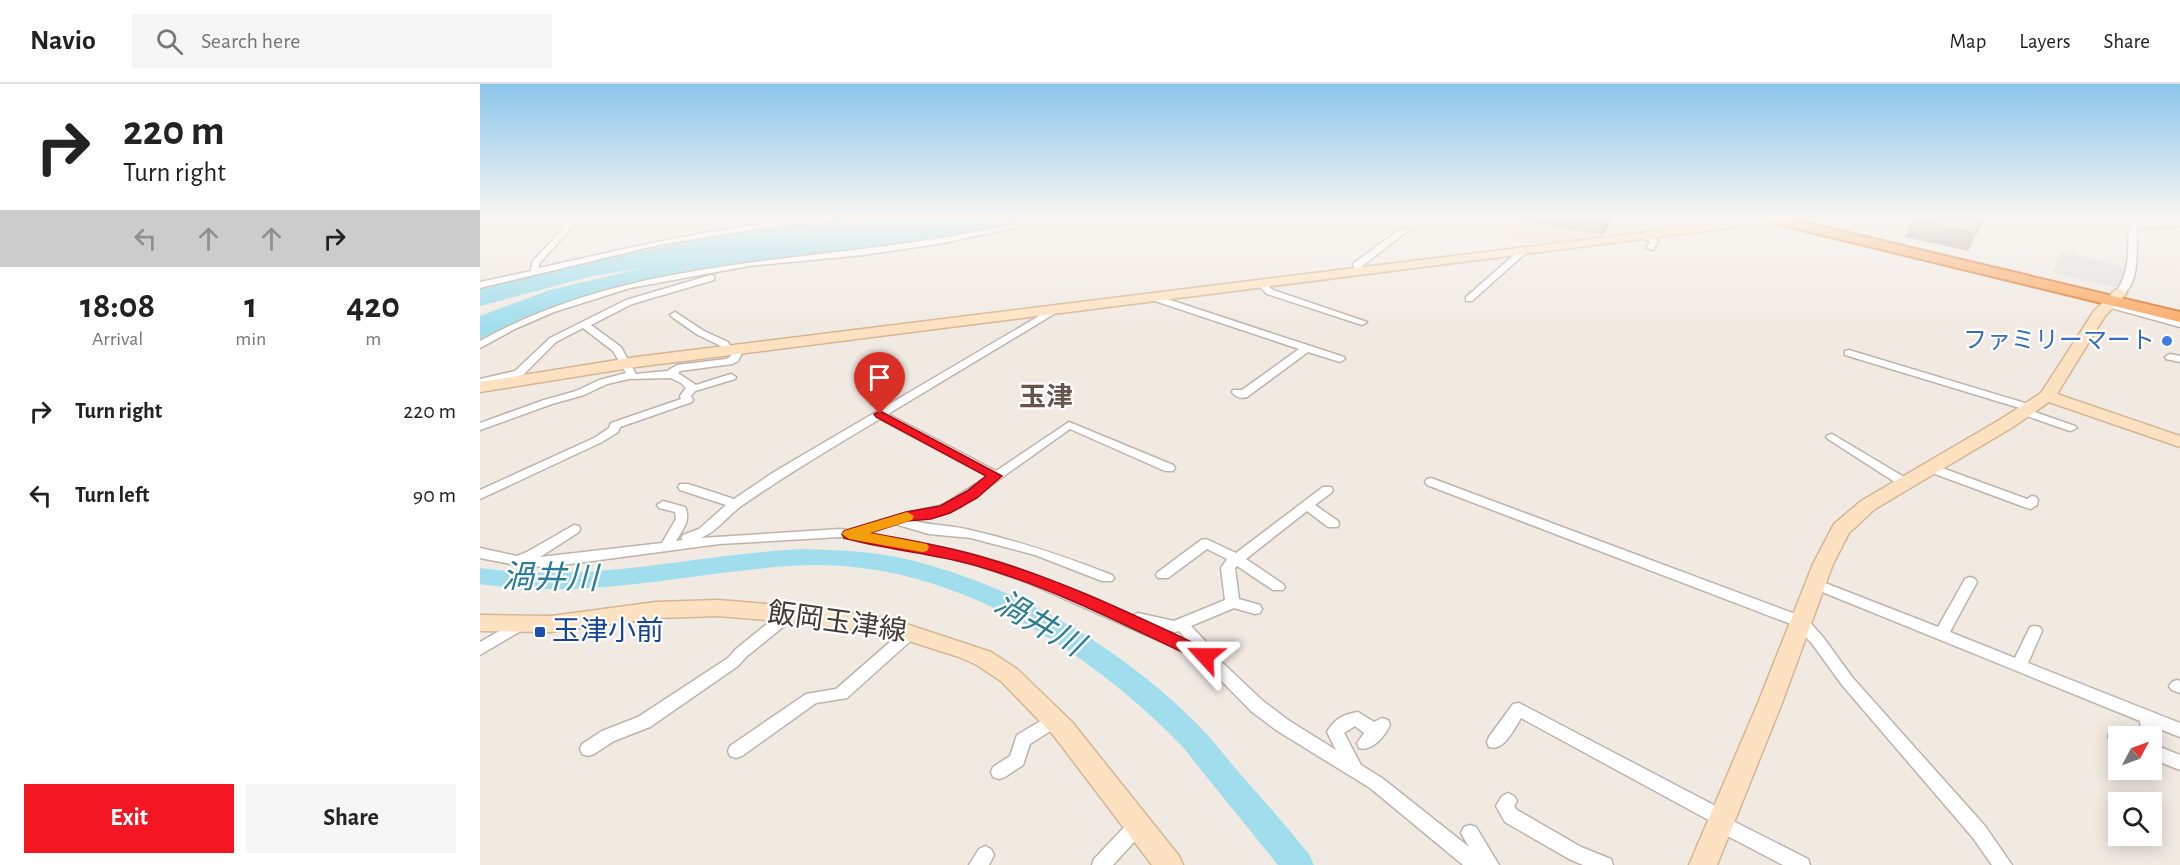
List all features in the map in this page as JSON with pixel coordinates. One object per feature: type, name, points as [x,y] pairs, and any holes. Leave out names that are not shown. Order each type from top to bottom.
[{"type":"highway","points":[[1929,254],[2113,299],[2180,309]]},
{"type":"highway","points":[[1941,254],[2180,317]]},
{"type":"street","points":[[535,272],[535,264],[544,254]]},
{"type":"street","points":[[480,285],[610,254]]},
{"type":"street","points":[[480,345],[535,316],[605,292],[652,281],[763,262],[831,254]]},
{"type":"street","points":[[1361,271],[1357,265],[1371,254]]},
{"type":"street","points":[[480,384],[629,369],[733,350],[1490,254]]},
{"type":"street","points":[[1469,298],[1520,254]]},
{"type":"street","points":[[1703,865],[1815,584],[1832,543],[1841,529],[1868,505],[2034,405],[2060,379],[2095,320],[2113,299],[2125,290],[2133,254]]},
{"type":"street","points":[[480,384],[519,373],[553,340],[637,299],[763,262]]},
{"type":"street","points":[[1260,283],[1270,292],[1362,322]]},
{"type":"street","points":[[1152,297],[1340,359]]},
{"type":"street","points":[[2113,299],[2180,324]]},
{"type":"street","points":[[668,544],[704,532],[735,504],[778,475],[1056,309]]},
{"type":"street","points":[[675,315],[701,333],[733,350]]},
{"type":"street","points":[[583,324],[617,349],[629,369],[638,377],[670,374],[682,376],[693,387]]},
{"type":"street","points":[[1237,392],[1243,395],[1305,349]]},
{"type":"street","points":[[670,374],[676,368],[732,360],[733,350]]},
{"type":"street","points":[[1849,353],[2034,405],[2180,442]]},
{"type":"street","points":[[480,427],[580,393],[629,369]]},
{"type":"street","points":[[480,495],[598,440],[614,430],[615,425],[688,400],[685,396],[693,387],[709,385],[731,377]]},
{"type":"street","points":[[2034,405],[2071,428]]},
{"type":"street","points":[[880,414],[996,476]]},
{"type":"street","points":[[849,534],[895,520],[945,510],[972,495],[1068,425],[1169,468]]},
{"type":"street","points":[[1832,437],[1905,483]]},
{"type":"street","points":[[1931,468],[2031,505],[2032,500]]},
{"type":"street","points":[[1431,482],[1801,622],[1847,681],[1978,832],[2003,865]]},
{"type":"street","points":[[684,487],[735,504]]},
{"type":"street","points":[[1233,602],[1228,568],[1327,490]]},
{"type":"street","points":[[663,505],[681,510],[682,519],[668,544]]},
{"type":"street","points":[[1307,505],[1333,524]]},
{"type":"street","points":[[895,520],[929,530],[985,537],[1039,552],[1107,578]]},
{"type":"street","points":[[507,559],[516,556],[530,557],[574,529]]},
{"type":"street","points":[[480,553],[526,562],[555,561],[668,544],[769,536],[849,534],[923,547],[979,561],[1031,579],[1205,656],[1257,706],[1355,769],[1477,865]]},
{"type":"street","points":[[1163,575],[1202,540],[1237,559],[1278,587]]},
{"type":"street","points":[[1941,634],[1970,582]]},
{"type":"street","points":[[1815,584],[2180,730]]},
{"type":"street","points":[[1128,620],[1136,618],[1169,627],[1233,602],[1255,609]]},
{"type":"street","name":"飯岡玉津線","points":[[480,624],[551,624],[686,608],[789,614],[868,622],[911,633],[983,658],[1009,675],[1054,720],[1169,865]]},
{"type":"street","points":[[588,749],[608,736],[645,722],[733,662],[789,614]]},
{"type":"street","points":[[1181,624],[1205,650],[1205,656]]},
{"type":"street","points":[[480,649],[519,625]]},
{"type":"street","points":[[2019,666],[2035,631]]},
{"type":"street","points":[[736,751],[812,698],[841,694],[911,633]]},
{"type":"street","points":[[1495,742],[1519,709],[1801,865]]},
{"type":"street","points":[[2148,718],[2149,726]]},
{"type":"street","points":[[1355,769],[1335,732],[1350,719],[1358,719],[1374,733]]},
{"type":"street","points":[[999,772],[1017,760],[1023,740],[1054,720]]},
{"type":"street","points":[[2162,758],[2180,763]]},
{"type":"street","points":[[1508,801],[1505,806],[1511,816],[1575,853],[1604,865]]},
{"type":"street","points":[[1101,865],[1137,825]]},
{"type":"street","points":[[1470,833],[1490,865]]},
{"type":"shaded area","points":[[2061,254],[2072,254],[2126,267],[2119,288],[2052,272]]},
{"type":"water","points":[[826,254],[684,273],[615,288],[547,309],[480,339],[480,316],[550,290],[642,268],[592,276],[480,306],[480,288],[624,255]]},
{"type":"waterway","name":"渦井川","points":[[480,576],[540,582],[601,581],[801,557],[856,559],[909,568],[961,584],[1010,605],[1058,632],[1104,662],[1147,696],[1192,737],[1298,865]]},
{"type":"slow traffic","points":[[907,516],[849,534],[922,547]]},
{"type":"place","name":"ファミリーマート","points":[[2167,341]]},
{"type":"place","name":"玉津小前","points":[[540,632]]},
{"type":"district","name":"玉津","points":[[1046,397]]},
{"type":"route","points":[[880,414],[996,476],[972,495],[945,510],[931,514],[906,516],[849,534],[923,547],[979,561],[1031,579],[1205,656]]}]
